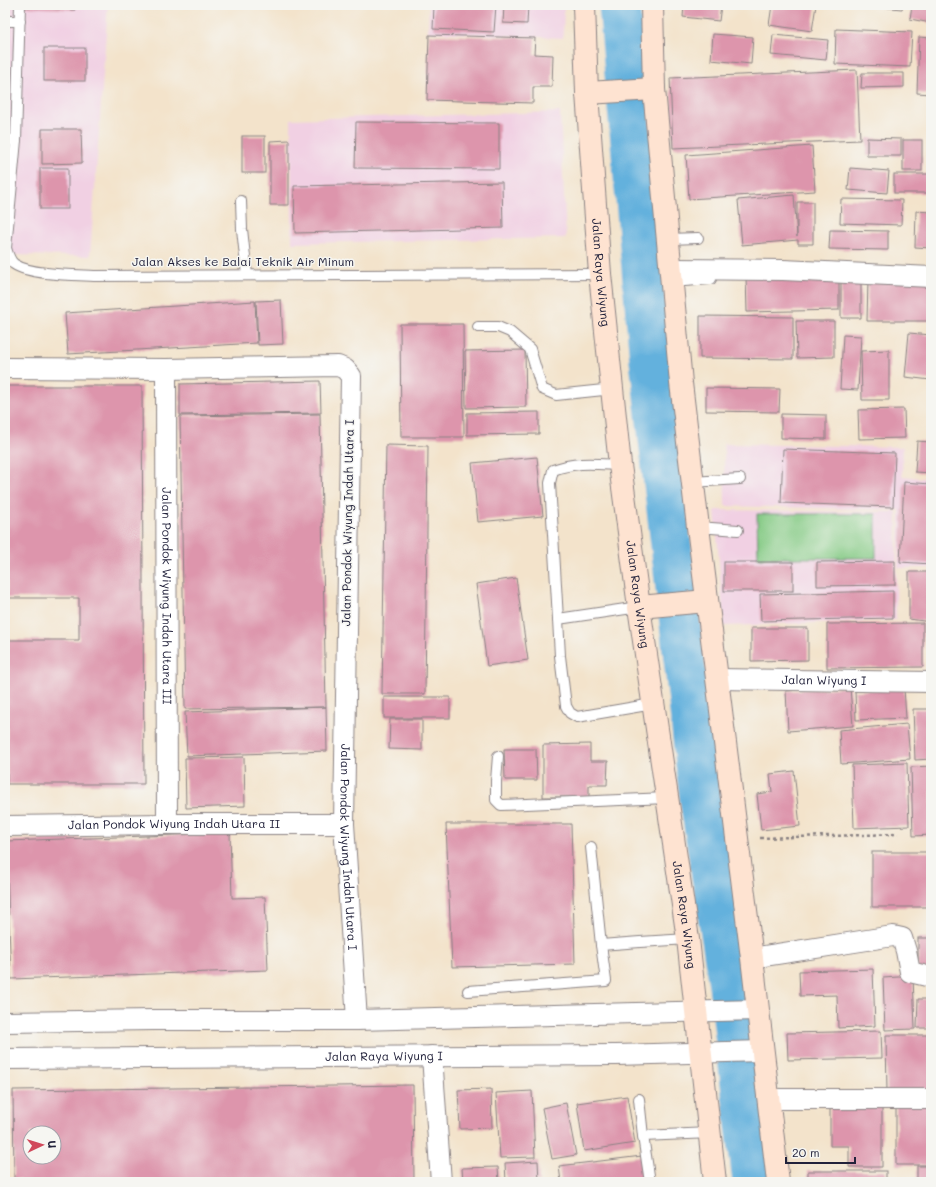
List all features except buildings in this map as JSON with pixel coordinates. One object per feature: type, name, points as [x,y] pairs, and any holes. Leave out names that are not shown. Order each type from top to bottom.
[{"type":"main road","name":"Jalan Raya Wiyung","points":[[584,5],[594,93],[600,274],[620,465],[645,607],[653,704],[688,939],[702,1011],[707,1053],[710,1133],[715,1182]]},
{"type":"main road","points":[[652,5],[654,89],[671,275],[698,528],[700,602],[717,679],[752,958],[754,1010],[759,1051],[768,1099],[778,1182]]},
{"type":"main road","points":[[594,93],[654,89]]},
{"type":"main road","points":[[645,607],[700,602]]},
{"type":"street","points":[[671,275],[783,270],[931,277]]},
{"type":"street","name":"Jalan Pondok Wiyung Indah Utara I","points":[[5,368],[166,369],[338,366],[344,369],[351,376],[344,824],[357,1020]]},
{"type":"street","name":"Jalan Pondok Wiyung Indah Utara III","points":[[166,369],[167,824]]},
{"type":"street","name":"Jalan Wiyung I","points":[[717,679],[931,682]]},
{"type":"street","name":"Jalan Pondok Wiyung Indah Utara II","points":[[5,826],[344,824]]},
{"type":"street","points":[[752,958],[893,936],[902,938],[910,972],[931,977]]},
{"type":"street","points":[[5,1022],[357,1020],[754,1010]]},
{"type":"street","name":"Jalan Raya Wiyung I","points":[[5,1059],[608,1055],[759,1051]]},
{"type":"street","points":[[432,1056],[441,1182]]},
{"type":"street","points":[[768,1099],[931,1100]]},
{"type":"lane","name":"Jalan Akses ke Balai Teknik Air Minum","points":[[20,5],[16,140],[6,248],[9,257],[14,263],[25,269],[58,274],[94,276],[600,274]]},
{"type":"lane","points":[[5,21],[20,21]]},
{"type":"lane","points":[[5,140],[16,140]]},
{"type":"lane","points":[[242,201],[242,229],[247,275]]},
{"type":"lane","points":[[668,238],[698,238]]},
{"type":"lane","points":[[671,275],[711,279]]},
{"type":"lane","points":[[478,327],[498,327],[510,332],[530,349],[542,389],[548,393],[556,394],[613,389]]},
{"type":"lane","points":[[620,465],[582,463],[564,467],[553,470],[550,483],[560,656],[566,706],[570,713],[577,717],[653,704]]},
{"type":"lane","points":[[692,482],[740,479]]},
{"type":"lane","points":[[698,528],[738,530]]},
{"type":"lane","points":[[558,619],[645,607]]},
{"type":"lane","points":[[498,756],[496,800],[501,805],[667,798]]},
{"type":"lane","points":[[468,991],[606,981],[591,846]]},
{"type":"lane","points":[[601,945],[688,939]]},
{"type":"lane","points":[[639,1099],[642,1136],[650,1182]]},
{"type":"lane","points":[[642,1136],[710,1133]]},
{"type":"path","points":[[737,838],[898,834]]},
{"type":"shaded area","points":[[5,5],[108,5],[90,256],[5,255]]},
{"type":"shaded area","points":[[429,5],[564,5],[563,38],[428,32]]},
{"type":"shaded area","points":[[560,112],[566,238],[292,243],[291,119]]},
{"type":"shaded area","points":[[724,444],[903,447],[902,476],[931,479],[931,568],[898,568],[900,510],[725,506]]},
{"type":"shaded area","points":[[715,510],[897,512],[896,620],[724,626]]},
{"type":"green space","points":[[757,514],[876,514],[876,558],[758,558]]},
{"type":"waterway","points":[[619,5],[650,361],[700,799],[729,985],[753,1182]]}]
